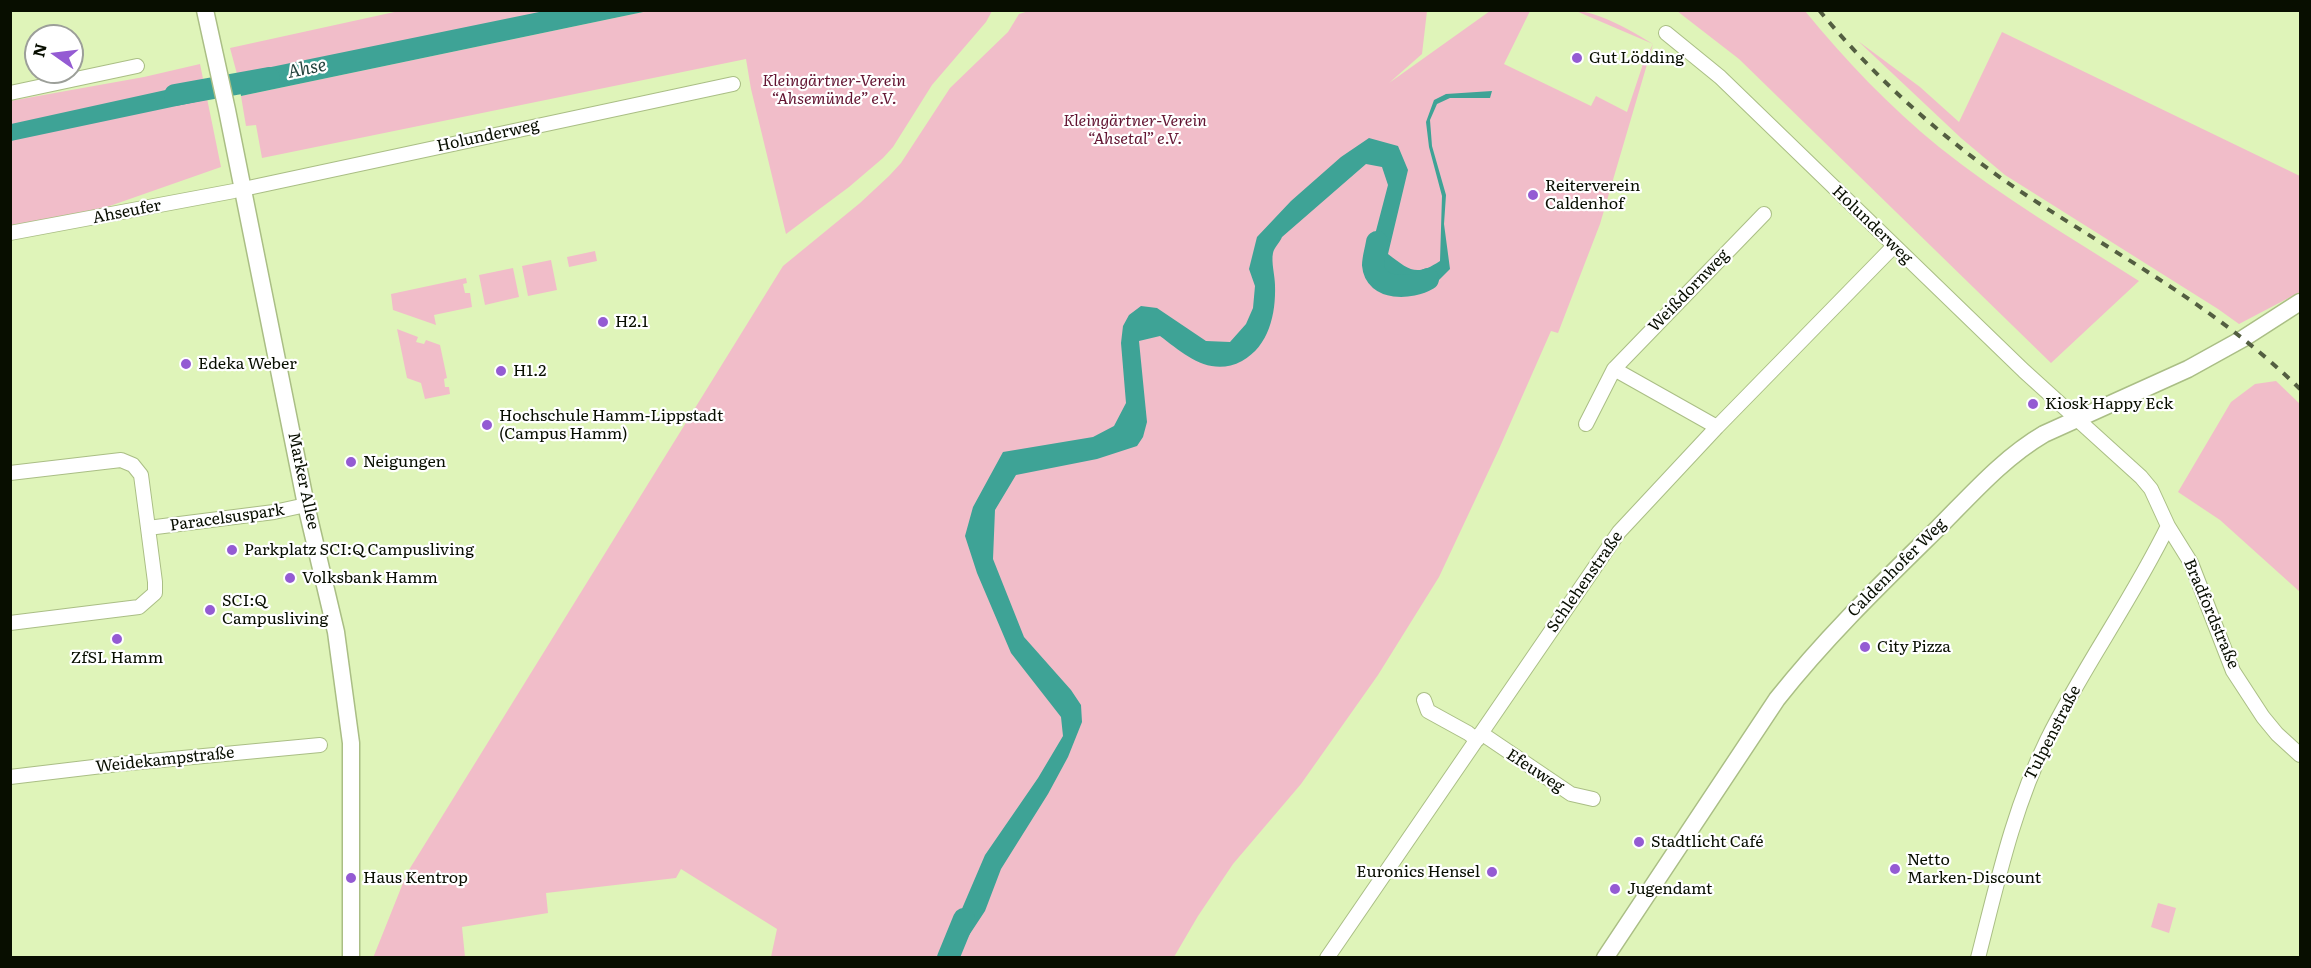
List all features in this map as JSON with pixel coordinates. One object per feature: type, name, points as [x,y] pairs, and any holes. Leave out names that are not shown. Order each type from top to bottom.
[{"type":"street","name":"Marker Allee","points":[[205,10],[306,506],[336,632],[351,743],[351,957]]},
{"type":"street","name":"Holunderweg","points":[[1666,33],[1720,77],[2077,419]]},
{"type":"street","points":[[10,93],[137,66]]},
{"type":"street","name":"Holunderweg","points":[[242,188],[733,84]]},
{"type":"street","name":"Ahseufer","points":[[10,233],[242,188]]},
{"type":"street","name":"Weißdornweg","points":[[1586,424],[1614,369],[1764,213]]},
{"type":"street","name":"Schlehenstraße","points":[[1327,957],[1619,532],[1717,426],[1894,246]]},
{"type":"street","name":"Caldenhofer Weg","points":[[1605,957],[1777,699],[1807,662],[1873,592],[2001,465],[2025,445],[2188,369],[2244,338],[2301,302]]},
{"type":"street","points":[[1614,369],[1717,426]]},
{"type":"street","name":"Bradfordstraße","points":[[2077,419],[2141,477],[2151,489],[2168,526],[2191,563],[2223,650],[2238,678],[2263,717],[2277,734],[2301,755]]},
{"type":"street","name":"Paracelsuspark","points":[[10,473],[121,460],[133,465],[141,475],[155,582],[154,593],[140,607],[10,623]]},
{"type":"street","name":"Paracelsuspark","points":[[148,528],[306,506]]},
{"type":"street","name":"Tulpenstraße","points":[[1978,957],[2007,844],[2032,771],[2054,725],[2168,526]]},
{"type":"street","name":"Efeuweg","points":[[1424,700],[1428,711],[1479,737],[1571,794],[1593,798]]},
{"type":"street","name":"Weidekampstraße","points":[[10,777],[118,764],[320,745]]},
{"type":"green space","name":"Kleingärtner-Verein “Ahsetal” e.V.","points":[[1032,10],[1427,11],[1422,54],[1389,83],[1490,11],[1530,11],[1504,64],[1591,106],[1596,96],[1627,112],[1643,64],[1653,44],[1600,224],[1558,333],[1551,331],[1439,577],[1378,675],[1301,784],[1233,864],[1174,957],[771,957],[777,929],[681,869],[676,878],[546,893],[548,913],[462,927],[465,957],[373,958],[407,873],[783,266],[860,203],[889,176],[901,163],[950,88],[1008,32],[1019,14]]},
{"type":"green space","points":[[399,11],[569,11],[237,74],[230,48]]},
{"type":"green space","name":"Kleingärtner-Verein “Ahsemünde” e.V.","points":[[648,11],[992,11],[986,22],[932,85],[893,147],[883,158],[849,187],[786,234],[751,89],[746,59],[262,158],[256,125],[246,126],[241,96]]},
{"type":"green space","points":[[1576,11],[1605,18],[1653,44]]},
{"type":"green space","points":[[1677,11],[1805,11],[1869,82],[1939,147],[2012,200],[2139,281],[2051,363],[1739,59]]},
{"type":"green space","points":[[2002,32],[2300,176],[2300,292],[2239,324],[2005,175],[1961,138],[1858,41],[1920,87],[1959,122]]},
{"type":"green space","points":[[200,64],[221,167],[84,215],[11,225],[10,101],[144,77]]},
{"type":"green space","points":[[595,251],[597,261],[569,267],[567,257]]},
{"type":"green space","points":[[551,260],[557,290],[528,296],[522,266]]},
{"type":"green space","points":[[513,268],[519,297],[485,305],[479,275]]},
{"type":"green space","points":[[466,278],[467,283],[463,284],[465,293],[470,293],[472,307],[434,315],[436,325],[393,310],[391,294]]},
{"type":"green space","points":[[397,329],[418,337],[416,342],[424,344],[426,340],[440,345],[447,378],[444,379],[445,387],[449,387],[450,394],[425,399],[421,383],[407,378]]},
{"type":"green space","points":[[2276,381],[2300,404],[2300,592],[2220,520],[2178,492],[2231,402],[2255,384]]},
{"type":"green space","points":[[2158,903],[2176,908],[2169,933],[2151,927]]},
{"type":"water","points":[[544,11],[648,11],[241,96],[237,74]]},
{"type":"water","points":[[202,82],[205,100],[11,141],[11,124]]},
{"type":"water","points":[[1492,91],[1490,98],[1450,98],[1437,104],[1430,120],[1432,146],[1446,195],[1444,224],[1450,269],[1433,286],[1401,289],[1373,270],[1372,246],[1388,185],[1382,167],[1366,164],[1282,237],[1273,257],[1275,296],[1272,318],[1265,338],[1251,355],[1230,366],[1219,367],[1198,362],[1160,336],[1139,341],[1147,422],[1143,437],[1137,446],[1097,459],[1016,475],[995,510],[993,559],[1024,637],[1071,690],[1081,705],[1082,722],[1068,757],[1048,794],[1001,869],[985,911],[960,949],[946,946],[985,855],[1038,778],[1063,736],[1061,717],[1011,653],[977,573],[965,536],[973,507],[1003,452],[1093,437],[1114,426],[1126,403],[1121,343],[1123,326],[1129,315],[1141,306],[1157,308],[1206,341],[1230,342],[1246,324],[1253,308],[1255,286],[1249,269],[1257,237],[1291,201],[1341,157],[1369,138],[1398,146],[1408,170],[1388,254],[1413,270],[1425,269],[1440,261],[1442,196],[1429,147],[1426,122],[1434,100],[1446,94]]},
{"type":"waterway","name":"Ahse","points":[[175,95],[269,78]]},
{"type":"waterway","points":[[1377,242],[1373,265],[1380,280],[1395,286],[1404,286],[1428,279]]},
{"type":"waterway","points":[[948,958],[964,919]]},
{"type":"railway","points":[[1819,10],[1866,63],[1944,135],[2029,197],[2204,309],[2269,360],[2300,389]]},
{"type":"place","name":"Gut Lödding","points":[[1577,58]]},
{"type":"place","name":"Reiterverein Caldenhof","points":[[1533,195]]},
{"type":"place","name":"H2.1","points":[[603,322]]},
{"type":"place","name":"Edeka Weber","points":[[186,364]]},
{"type":"place","name":"H1.2","points":[[501,371]]},
{"type":"place","name":"Kiosk Happy Eck","points":[[2033,404]]},
{"type":"place","name":"Hochschule Hamm-Lippstadt (Campus Hamm)","points":[[487,425]]},
{"type":"place","name":"Neigungen","points":[[351,462]]},
{"type":"place","name":"Parkplatz SCI:Q Campusliving","points":[[232,550]]},
{"type":"place","name":"Volksbank Hamm","points":[[290,578]]},
{"type":"place","name":"SCI:Q Campusliving","points":[[210,610]]},
{"type":"place","name":"ZfSL Hamm","points":[[117,639]]},
{"type":"place","name":"City Pizza","points":[[1865,647]]},
{"type":"place","name":"Stadtlicht Café","points":[[1639,842]]},
{"type":"place","name":"Netto Marken-Discount","points":[[1895,869]]},
{"type":"place","name":"Euronics Hensel","points":[[1492,872]]},
{"type":"place","name":"Haus Kentrop","points":[[351,878]]},
{"type":"place","name":"Jugendamt","points":[[1615,889]]}]
